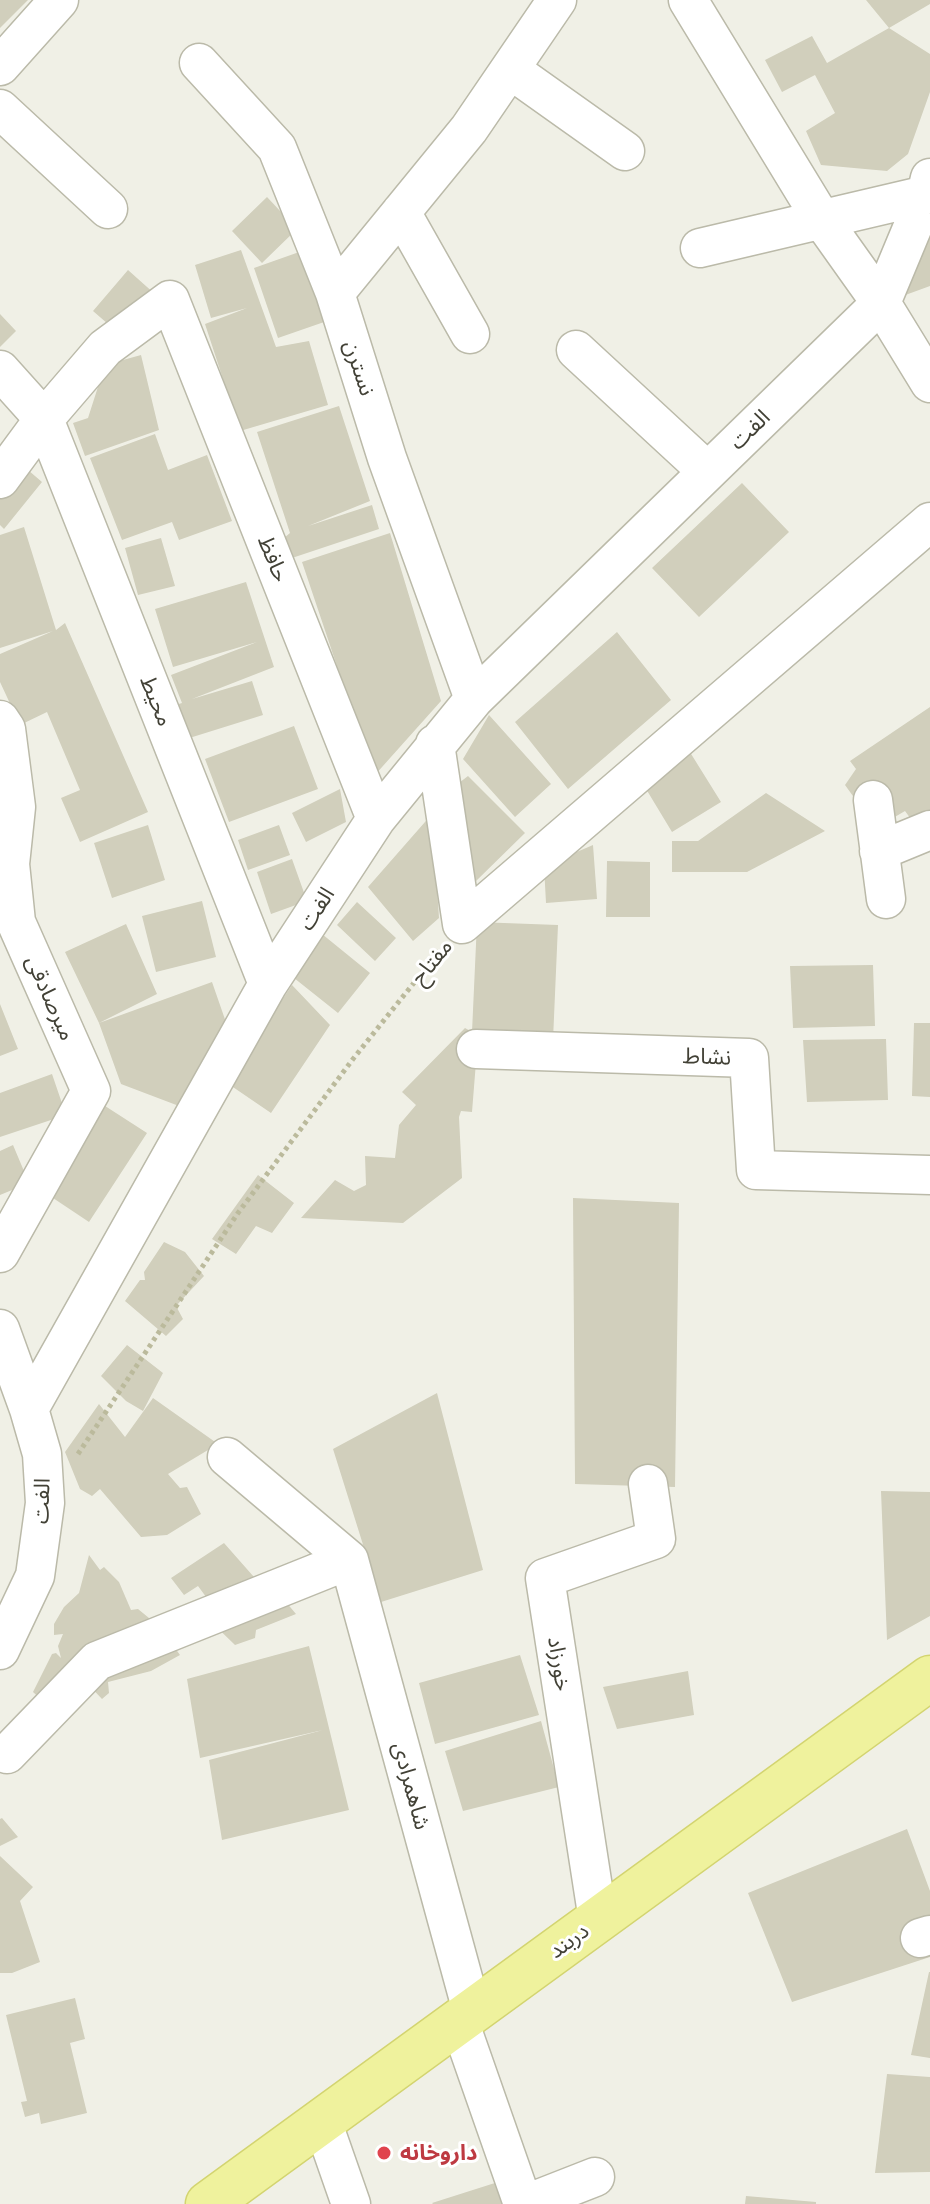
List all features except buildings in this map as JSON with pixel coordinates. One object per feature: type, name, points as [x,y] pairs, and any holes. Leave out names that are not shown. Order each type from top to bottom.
[{"type":"main road","name":"دربند","points":[[208,2204],[930,1678]]},
{"type":"street","points":[[0,66],[59,0]]},
{"type":"street","points":[[335,293],[469,129],[557,0]]},
{"type":"street","points":[[688,0],[822,220],[881,303],[930,383]]},
{"type":"street","name":"نسترن","points":[[199,63],[277,148],[335,293],[387,458],[474,699]]},
{"type":"street","points":[[511,70],[625,151]]},
{"type":"street","points":[[0,109],[108,209]]},
{"type":"street","points":[[700,248],[822,220],[929,189]]},
{"type":"street","points":[[881,303],[929,189]]},
{"type":"street","points":[[401,212],[470,334]]},
{"type":"street","name":"حافظ","points":[[44,419],[105,348],[170,300],[376,819]]},
{"type":"street","name":"الفت","points":[[0,1650],[35,1576],[45,1503],[42,1454],[29,1409],[268,984],[376,819],[474,699],[881,303]]},
{"type":"street","points":[[576,350],[707,471]]},
{"type":"street","points":[[0,370],[44,419],[0,479]]},
{"type":"street","name":"محیط","points":[[44,419],[268,984]]},
{"type":"street","name":"مفتاح","points":[[462,924],[930,522]]},
{"type":"street","name":"میرصادقی","points":[[0,720],[6,729],[16,807],[10,864],[16,922],[91,1091],[0,1253]]},
{"type":"street","points":[[435,744],[462,924]]},
{"type":"street","points":[[873,800],[886,899]]},
{"type":"street","points":[[879,851],[930,830]]},
{"type":"street","name":"نشاط","points":[[476,1049],[749,1058],[756,1170],[930,1175]]},
{"type":"street","points":[[0,1329],[29,1409]]},
{"type":"street","points":[[7,1754],[97,1661],[349,1560],[227,1457]]},
{"type":"street","name":"خورزاد","points":[[598,1920],[545,1578],[656,1539],[648,1484]]},
{"type":"street","name":"شاهمرادی","points":[[349,1560],[466,2016],[524,2204]]},
{"type":"street","points":[[322,2121],[351,2204]]},
{"type":"street","points":[[524,2204],[595,2177]]},
{"type":"path","name":"مفتاح","points":[[45,1503],[238,1213],[353,1059],[462,924]]},
{"type":"place","name":"داروخانه","points":[[384,2153]]}]
